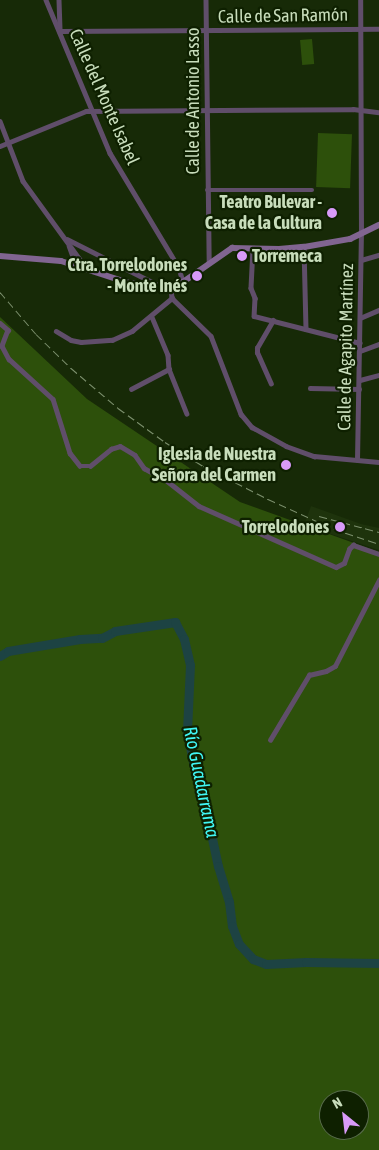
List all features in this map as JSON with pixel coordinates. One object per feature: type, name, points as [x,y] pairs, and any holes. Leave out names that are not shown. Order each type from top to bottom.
[{"type":"main road","points":[[0,256],[43,258],[68,262],[129,283],[171,287],[183,282],[226,250],[232,248],[279,249],[304,247],[350,239],[379,225]]},
{"type":"street","name":"Calle del Monte Isabel","points":[[46,0],[110,154],[178,268],[183,282]]},
{"type":"street","points":[[60,0],[60,31]]},
{"type":"street","name":"Calle de Antonio Lasso","points":[[206,0],[209,262]]},
{"type":"street","name":"Calle de Agapito Martínez","points":[[357,460],[361,260],[360,0]]},
{"type":"street","name":"Calle de San Ramón","points":[[60,31],[379,29]]},
{"type":"street","points":[[0,146],[91,111],[361,110],[379,112]]},
{"type":"street","points":[[0,121],[23,181],[87,269]]},
{"type":"street","points":[[207,190],[312,190]]},
{"type":"street","points":[[66,239],[73,258],[68,262]]},
{"type":"street","points":[[66,239],[160,287]]},
{"type":"street","points":[[304,247],[306,329]]},
{"type":"street","points":[[253,248],[251,288],[255,298],[254,316],[360,343]]},
{"type":"street","points":[[361,260],[379,255]]},
{"type":"street","points":[[171,287],[172,298],[211,336],[245,421],[286,446],[314,456],[379,462]]},
{"type":"street","points":[[56,331],[71,340],[81,342],[112,340],[132,331],[172,298]]},
{"type":"street","points":[[360,318],[379,310]]},
{"type":"street","points":[[152,316],[168,355],[169,370],[188,414]]},
{"type":"street","points":[[271,384],[257,353],[257,348],[273,320]]},
{"type":"street","points":[[0,323],[8,330],[2,346],[9,359],[53,399],[70,453],[80,466],[90,466],[111,449],[120,446],[135,455],[144,468],[166,480],[199,506],[336,567],[344,563],[349,549],[353,545],[379,554]]},
{"type":"street","points":[[360,351],[379,344]]},
{"type":"street","points":[[131,389],[169,370]]},
{"type":"street","points":[[360,380],[379,375]]},
{"type":"street","points":[[310,388],[359,389]]},
{"type":"street","points":[[270,740],[309,675],[326,671],[335,666],[379,580]]},
{"type":"shaded area","points":[[312,39],[314,64],[302,65],[300,40]]},
{"type":"shaded area","points":[[318,133],[352,134],[350,188],[316,187]]},
{"type":"shaded area","points":[[0,317],[87,399],[240,502],[379,552],[379,1150],[0,1150]]},
{"type":"shaded area","name":"Torrelodones","points":[[311,506],[361,524],[379,528],[379,550],[304,525]]},
{"type":"waterway","name":"Río Guadarrama","points":[[0,656],[8,651],[80,639],[102,638],[115,631],[175,622],[184,639],[190,665],[187,731],[218,866],[229,902],[232,926],[239,944],[253,959],[266,964],[306,962],[379,963]]},
{"type":"railway","points":[[0,292],[36,334],[71,368],[118,408],[165,442],[203,466],[268,499],[334,529],[379,544]]},
{"type":"railway","points":[[319,516],[379,532]]},
{"type":"place","name":"Teatro Bulevar - Casa de la Cultura","points":[[332,213]]},
{"type":"place","name":"Torremeca","points":[[242,256]]},
{"type":"place","name":"Ctra. Torrelodones - Monte Inés","points":[[197,276]]},
{"type":"place","name":"Iglesia de Nuestra Señora del Carmen","points":[[286,465]]},
{"type":"place","name":"Torrelodones","points":[[340,527]]}]
